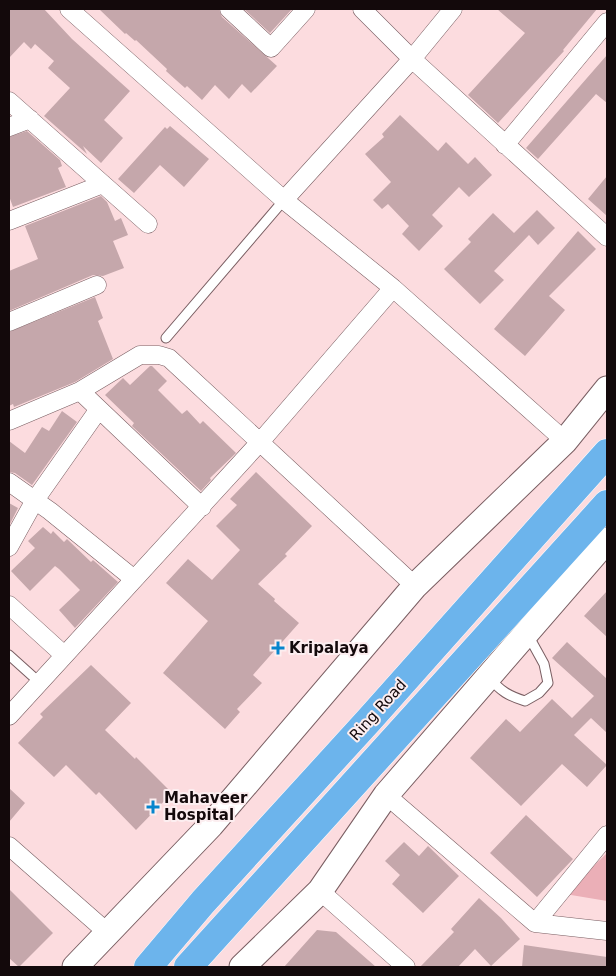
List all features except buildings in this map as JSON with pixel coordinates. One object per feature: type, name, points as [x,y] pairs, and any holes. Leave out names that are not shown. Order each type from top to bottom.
[{"type":"highway","name":"Ring Road","points":[[148,967],[202,902],[375,713],[607,453]]},
{"type":"highway","name":"Ring Road","points":[[188,967],[607,504]]},
{"type":"street","points":[[69,9],[284,200],[393,288],[565,441]]},
{"type":"street","points":[[229,9],[271,48],[306,9]]},
{"type":"street","points":[[362,9],[412,59],[607,237]]},
{"type":"street","points":[[284,200],[412,59],[453,9]]},
{"type":"street","points":[[505,145],[607,22]]},
{"type":"street","points":[[9,101],[148,224]]},
{"type":"street","points":[[9,127],[30,119]]},
{"type":"street","points":[[9,221],[103,184]]},
{"type":"street","points":[[9,322],[97,285]]},
{"type":"street","points":[[9,715],[202,507],[393,288]]},
{"type":"street","points":[[9,421],[80,391],[140,355],[159,355],[169,358],[415,586]]},
{"type":"street","points":[[82,963],[211,825],[415,586],[565,441],[607,389]]},
{"type":"street","points":[[80,391],[202,507]]},
{"type":"street","points":[[9,547],[35,500],[99,409]]},
{"type":"street","points":[[9,482],[50,511],[134,579]]},
{"type":"street","points":[[242,967],[320,891],[386,795],[607,540]]},
{"type":"street","points":[[9,605],[64,655]]},
{"type":"street","points":[[386,795],[535,923],[607,931]]},
{"type":"street","points":[[535,923],[607,835]]},
{"type":"street","points":[[9,846],[108,933]]},
{"type":"street","points":[[320,891],[406,967]]},
{"type":"lane","points":[[166,338],[284,200]]},
{"type":"lane","points":[[488,677],[509,696],[525,701],[539,693],[548,683],[541,658],[527,633]]},
{"type":"lane","points":[[9,656],[39,682]]},
{"type":"shaded area","points":[[607,853],[607,901],[565,894]]},
{"type":"place","name":"Kripalaya","points":[[278,648]]},
{"type":"place","name":"Mahaveer Hospital","points":[[153,807]]}]
